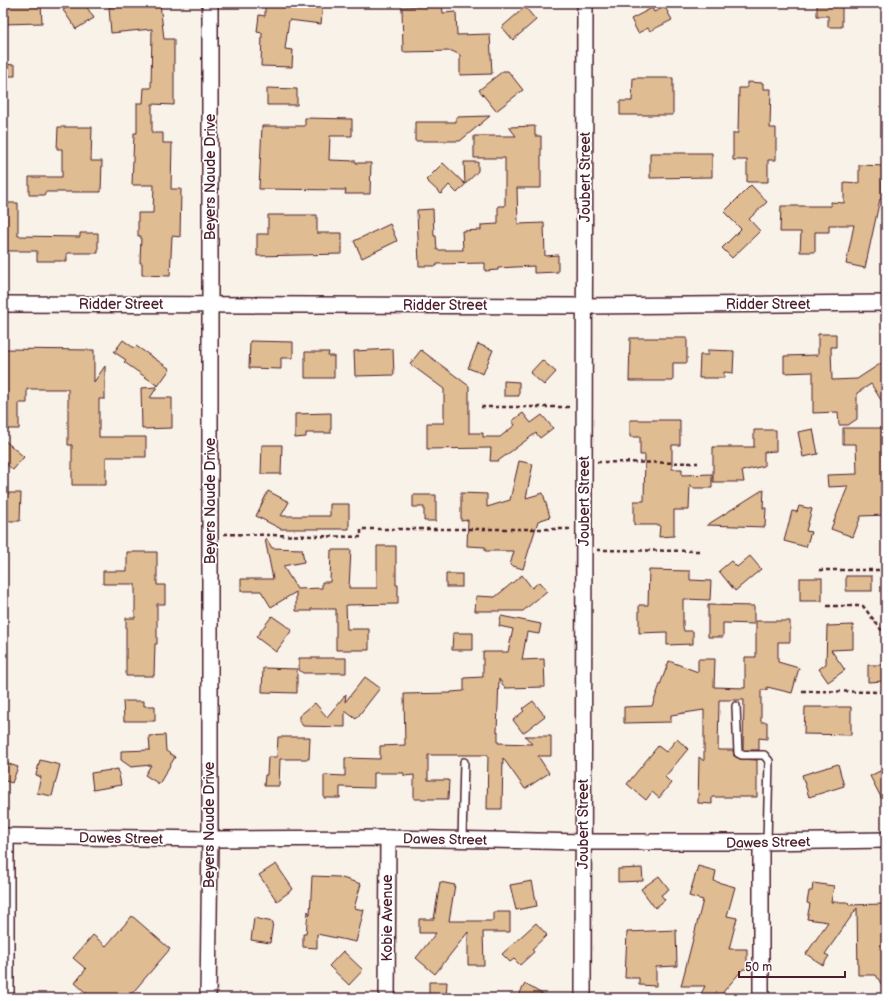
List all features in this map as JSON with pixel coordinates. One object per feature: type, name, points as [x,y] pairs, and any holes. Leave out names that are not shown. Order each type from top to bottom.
[{"type":"street","name":"Beyers Naude Drive","points":[[208,998],[210,839],[210,3]]},
{"type":"street","name":"Joubert Street","points":[[583,998],[585,3]]},
{"type":"street","name":"Ridder Street","points":[[3,304],[584,306],[886,303]]},
{"type":"street","name":"Dawes Street","points":[[5,836],[210,839],[388,838],[583,842],[886,840]]},
{"type":"street","points":[[5,836],[6,998]]},
{"type":"street","name":"Kobie Avenue","points":[[387,998],[388,838]]},
{"type":"street","points":[[761,998],[764,842]]},
{"type":"lane","points":[[736,706],[738,752],[742,755],[764,755],[769,761],[764,842]]},
{"type":"lane","points":[[462,840],[464,762]]},
{"type":"path","points":[[481,407],[584,407]]},
{"type":"path","points":[[584,461],[698,463]]},
{"type":"path","points":[[210,534],[361,537],[361,529],[584,528]]},
{"type":"path","points":[[584,550],[701,552]]},
{"type":"path","points":[[819,570],[886,570]]},
{"type":"path","points":[[827,606],[863,606],[886,636]]},
{"type":"path","points":[[802,691],[886,692]]},
{"type":"building","points":[[3,3],[41,3],[42,23],[3,24]]},
{"type":"building","points":[[75,3],[84,3],[94,18],[76,29],[63,10]]},
{"type":"building","points":[[160,3],[164,39],[174,39],[174,105],[152,104],[152,133],[163,133],[163,143],[172,143],[171,189],[181,189],[180,237],[172,236],[170,276],[142,275],[142,263],[140,263],[141,236],[138,236],[138,213],[153,213],[154,185],[132,185],[134,133],[137,133],[137,103],[143,103],[144,88],[151,88],[152,29],[111,33],[109,7]]},
{"type":"building","points":[[265,3],[323,3],[321,24],[289,20],[285,49],[293,50],[292,67],[261,66],[262,33],[257,32],[259,15],[265,16]]},
{"type":"building","points":[[427,3],[442,3],[443,13],[456,12],[457,35],[490,34],[492,74],[460,75],[460,55],[452,51],[403,52],[402,7],[427,6]]},
{"type":"building","points":[[817,4],[842,4],[842,27],[828,27],[828,16],[817,16]]},
{"type":"building","points":[[525,7],[536,20],[513,40],[502,27]]},
{"type":"building","points":[[665,7],[672,20],[650,31],[648,28],[638,33],[631,19],[652,8],[654,12]]},
{"type":"building","points":[[3,64],[15,65],[15,76],[3,76]]},
{"type":"building","points":[[503,71],[508,71],[523,90],[496,111],[479,90]]},
{"type":"building","points":[[633,78],[673,78],[673,115],[620,115],[620,101],[632,101]]},
{"type":"building","points":[[747,82],[763,83],[763,89],[771,89],[770,128],[776,128],[776,160],[768,160],[768,182],[747,182],[747,160],[733,160],[733,133],[738,133],[739,88],[747,88]]},
{"type":"building","points":[[267,88],[297,89],[297,105],[267,105]]},
{"type":"building","points":[[490,116],[460,141],[415,141],[415,122],[456,122],[456,117]]},
{"type":"building","points":[[305,118],[352,119],[352,136],[330,136],[329,160],[371,163],[370,194],[345,194],[346,190],[259,189],[262,126],[305,126]]},
{"type":"building","points":[[535,126],[535,136],[541,136],[541,188],[517,188],[518,224],[544,223],[545,256],[558,255],[558,272],[534,273],[534,266],[498,268],[498,270],[485,271],[485,263],[419,266],[417,210],[433,209],[434,236],[436,236],[437,250],[463,250],[462,231],[481,230],[481,225],[498,224],[498,206],[505,206],[505,158],[474,158],[474,136],[516,136],[509,127]]},
{"type":"building","points":[[58,127],[92,127],[91,161],[102,161],[101,192],[45,192],[45,195],[29,195],[29,177],[62,177],[62,149],[57,149]]},
{"type":"building","points":[[650,153],[712,153],[712,177],[650,178]]},
{"type":"building","points":[[464,162],[478,162],[478,171],[457,193],[449,185],[441,194],[426,180],[443,163],[465,184]]},
{"type":"building","points":[[859,165],[886,166],[886,181],[882,181],[882,199],[880,199],[865,268],[846,264],[854,225],[829,225],[829,232],[815,232],[815,252],[800,252],[801,232],[780,232],[781,206],[831,206],[831,202],[844,203],[844,182],[859,183]]},
{"type":"building","points":[[751,185],[767,202],[749,219],[760,231],[732,258],[722,248],[741,229],[724,212]]},
{"type":"building","points":[[3,203],[18,203],[18,236],[80,237],[80,233],[98,233],[98,253],[67,253],[67,261],[37,261],[37,251],[3,251]]},
{"type":"building","points":[[268,215],[317,215],[317,233],[342,233],[342,254],[257,256],[257,234],[268,234]]},
{"type":"building","points":[[390,224],[397,241],[362,258],[354,241]]},
{"type":"building","points":[[818,334],[836,334],[836,347],[831,347],[832,380],[857,379],[886,360],[886,408],[871,384],[857,393],[857,419],[848,425],[839,425],[838,412],[813,413],[813,372],[784,373],[784,356],[818,355]]},
{"type":"building","points":[[630,338],[687,338],[687,363],[673,363],[673,381],[629,381]]},
{"type":"building","points":[[123,340],[134,348],[136,346],[170,369],[158,386],[124,362],[126,360],[114,352]]},
{"type":"building","points":[[250,341],[293,342],[293,358],[281,358],[281,369],[249,368]]},
{"type":"building","points":[[478,344],[493,350],[483,374],[468,368]]},
{"type":"building","points":[[3,349],[94,350],[94,382],[105,366],[105,399],[99,399],[99,437],[146,437],[146,457],[106,457],[106,485],[72,485],[72,445],[68,445],[68,389],[27,389],[27,403],[19,403],[19,429],[3,429]]},
{"type":"building","points":[[393,349],[394,375],[355,376],[354,351]]},
{"type":"building","points":[[421,350],[469,386],[469,433],[483,433],[483,437],[500,437],[515,425],[512,421],[523,413],[531,423],[542,415],[553,428],[540,438],[536,433],[498,461],[490,461],[491,448],[427,449],[427,423],[444,423],[444,389],[410,364]]},
{"type":"building","points":[[708,350],[734,351],[733,373],[724,372],[724,378],[699,378],[700,355],[708,355]]},
{"type":"building","points":[[305,352],[329,352],[328,356],[334,356],[334,378],[305,378]]},
{"type":"building","points":[[542,360],[556,372],[544,385],[530,373]]},
{"type":"building","points":[[504,381],[519,382],[519,396],[504,396]]},
{"type":"building","points":[[157,387],[150,398],[172,398],[172,428],[142,429],[141,388]]},
{"type":"building","points":[[331,413],[331,433],[306,433],[306,437],[295,438],[295,414]]},
{"type":"building","points":[[630,420],[680,420],[680,445],[672,445],[672,469],[682,469],[682,475],[712,474],[712,488],[693,488],[690,484],[689,510],[674,510],[674,536],[659,537],[660,525],[634,525],[634,501],[644,501],[645,455],[640,455],[640,437],[630,437]]},
{"type":"building","points":[[843,428],[886,428],[886,515],[861,516],[853,537],[831,529],[848,486],[828,487],[827,475],[857,474],[856,444],[843,444]]},
{"type":"building","points":[[813,429],[818,454],[803,457],[798,432]]},
{"type":"building","points":[[754,430],[776,430],[776,451],[764,452],[764,466],[742,471],[744,482],[713,482],[713,447],[754,447]]},
{"type":"building","points":[[3,439],[24,457],[13,470],[3,461]]},
{"type":"building","points":[[262,445],[282,445],[281,474],[261,474]]},
{"type":"building","points":[[519,461],[533,464],[526,498],[543,493],[550,517],[538,521],[523,569],[510,565],[514,551],[485,551],[485,547],[467,546],[468,520],[461,521],[461,493],[487,494],[487,507],[510,500]]},
{"type":"building","points":[[764,489],[763,508],[766,508],[765,527],[707,525]]},
{"type":"building","points":[[268,491],[289,502],[281,516],[330,516],[330,504],[349,504],[349,529],[281,529],[256,516]]},
{"type":"building","points":[[4,493],[21,493],[20,521],[4,521]]},
{"type":"building","points":[[413,495],[436,495],[436,521],[424,521],[424,507],[413,507]]},
{"type":"building","points":[[799,506],[812,509],[806,531],[811,532],[806,547],[784,541],[792,511],[797,512]]},
{"type":"building","points":[[266,538],[272,548],[302,549],[304,562],[283,566],[297,589],[322,588],[322,582],[330,582],[331,550],[351,550],[349,588],[377,588],[377,546],[396,546],[396,585],[398,585],[398,604],[346,605],[347,629],[369,629],[369,650],[336,650],[336,609],[311,609],[311,611],[296,611],[296,592],[271,607],[261,591],[241,591],[241,579],[273,579]]},
{"type":"building","points":[[127,552],[157,552],[157,585],[165,585],[165,604],[157,604],[157,644],[155,644],[154,676],[126,676],[126,618],[135,618],[135,584],[103,584],[103,571],[127,571]]},
{"type":"building","points":[[750,556],[761,569],[735,591],[719,571],[731,561],[737,567]]},
{"type":"building","points":[[649,570],[690,571],[690,580],[711,581],[710,600],[683,599],[683,627],[684,631],[693,631],[693,644],[667,645],[667,632],[639,633],[639,605],[648,605]]},
{"type":"building","points":[[446,574],[462,574],[462,587],[446,587]]},
{"type":"building","points":[[522,575],[532,588],[539,582],[547,591],[523,611],[475,611],[476,596],[495,597]]},
{"type":"building","points":[[846,576],[872,576],[872,591],[846,591]]},
{"type":"building","points":[[800,578],[822,578],[822,601],[800,601]]},
{"type":"building","points":[[708,605],[754,606],[754,624],[723,623],[723,637],[708,637]]},
{"type":"building","points":[[272,616],[292,630],[276,652],[256,637]]},
{"type":"building","points":[[501,616],[541,624],[539,634],[527,632],[522,660],[544,659],[545,687],[505,688],[499,679],[498,743],[532,744],[525,736],[551,736],[551,756],[538,756],[549,773],[525,789],[503,758],[502,809],[487,809],[488,755],[428,755],[428,780],[449,780],[448,799],[414,799],[414,775],[404,776],[404,773],[374,773],[374,788],[340,787],[340,798],[324,798],[324,775],[345,776],[345,758],[380,759],[380,746],[405,745],[404,694],[451,693],[464,691],[464,678],[483,677],[483,652],[508,652],[513,629],[499,626]]},
{"type":"building","points":[[756,621],[790,621],[790,642],[778,642],[778,662],[799,668],[792,693],[767,687],[767,690],[761,690],[761,722],[767,722],[767,739],[759,738],[759,750],[743,750],[744,700],[719,700],[718,750],[733,750],[734,756],[740,759],[757,760],[757,797],[712,797],[712,804],[698,803],[699,757],[704,761],[704,710],[671,715],[671,722],[624,723],[624,707],[652,706],[669,661],[698,672],[698,659],[715,659],[714,687],[745,688],[745,657],[756,657]]},
{"type":"building","points":[[853,625],[853,649],[831,650],[845,670],[828,682],[819,669],[826,664],[827,626]]},
{"type":"building","points":[[453,633],[473,633],[473,650],[452,650]]},
{"type":"building","points":[[299,658],[346,658],[346,673],[303,673],[299,670]]},
{"type":"building","points":[[868,665],[885,665],[885,681],[868,682]]},
{"type":"building","points":[[263,668],[297,669],[297,693],[262,692]]},
{"type":"building","points":[[365,677],[380,688],[356,719],[345,711],[345,727],[303,726],[299,720],[299,716],[315,703],[327,717],[346,694],[345,702]]},
{"type":"building","points":[[123,701],[144,701],[144,706],[155,706],[155,721],[124,721]]},
{"type":"building","points":[[533,701],[545,716],[523,733],[513,720],[524,711],[522,709]]},
{"type":"building","points":[[805,707],[851,707],[851,735],[804,734]]},
{"type":"building","points":[[165,735],[166,751],[175,757],[159,784],[145,775],[151,765],[131,767],[121,760],[121,751],[150,750],[149,736]]},
{"type":"building","points":[[278,737],[310,737],[309,759],[280,759],[279,786],[264,786],[265,775],[267,775],[268,757],[277,757]]},
{"type":"building","points":[[677,739],[688,749],[665,777],[671,783],[659,798],[652,792],[646,800],[627,784],[658,746],[666,752]]},
{"type":"building","points":[[40,760],[60,765],[52,796],[37,793],[41,777],[36,775]]},
{"type":"building","points":[[3,762],[18,767],[12,783],[3,780]]},
{"type":"building","points":[[838,764],[844,786],[809,797],[802,775]]},
{"type":"building","points":[[886,768],[886,807],[870,776]]},
{"type":"building","points":[[118,769],[121,785],[93,790],[91,773]]},
{"type":"building","points":[[276,864],[293,889],[277,901],[259,875]]},
{"type":"building","points":[[698,866],[716,871],[714,881],[735,887],[727,916],[737,918],[729,949],[747,949],[747,969],[743,969],[718,998],[699,998],[705,986],[681,986],[703,900],[689,896]]},
{"type":"building","points":[[642,868],[643,881],[618,882],[618,869]]},
{"type":"building","points":[[312,876],[339,877],[361,884],[354,908],[364,910],[356,942],[317,934],[317,948],[303,947],[303,934],[306,934],[308,911],[310,915]]},
{"type":"building","points":[[659,876],[669,889],[661,895],[665,900],[655,908],[641,889]]},
{"type":"building","points":[[532,881],[537,906],[516,910],[510,885]]},
{"type":"building","points":[[440,882],[455,885],[449,921],[493,921],[493,912],[510,912],[510,932],[483,932],[484,965],[468,965],[468,932],[435,974],[416,958],[436,933],[419,933],[419,919],[434,919]]},
{"type":"building","points":[[813,883],[834,886],[831,902],[848,902],[849,905],[883,904],[883,922],[886,922],[886,992],[876,975],[858,975],[857,908],[825,954],[829,956],[823,965],[806,954],[828,922],[807,919],[810,904],[807,903],[809,891],[812,891]]},
{"type":"building","points":[[132,916],[170,949],[128,998],[92,998],[75,983],[86,969],[73,958],[93,935],[106,946]]},
{"type":"building","points":[[254,918],[273,922],[270,943],[251,940]]},
{"type":"building","points":[[536,923],[547,935],[532,949],[534,952],[520,965],[514,959],[510,962],[502,954]]},
{"type":"building","points":[[676,930],[677,966],[656,967],[656,986],[639,985],[639,978],[625,978],[627,932]]},
{"type":"building","points":[[343,951],[363,970],[349,985],[329,966]]},
{"type":"building","points":[[429,982],[447,982],[446,998],[429,998]]},
{"type":"building","points":[[525,984],[549,998],[517,998]]}]
